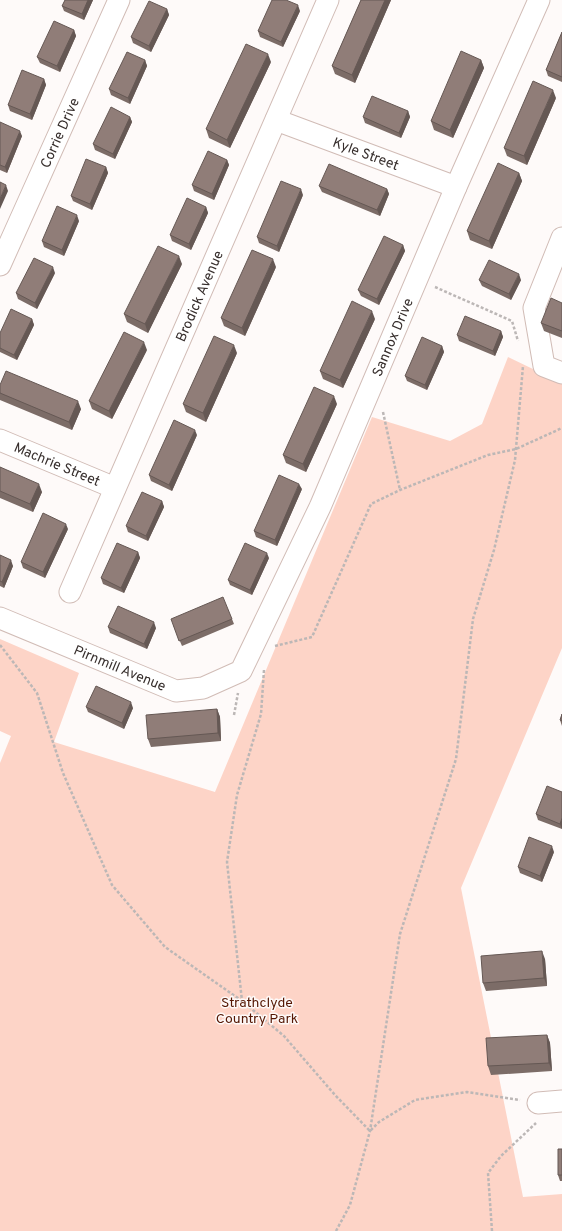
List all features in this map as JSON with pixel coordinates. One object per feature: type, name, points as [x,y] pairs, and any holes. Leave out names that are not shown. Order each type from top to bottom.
[{"type":"street","name":"Corrie Drive","points":[[0,266],[119,0]]},
{"type":"street","name":"Brodick Avenue","points":[[70,592],[328,0]]},
{"type":"street","name":"Sannox Drive","points":[[241,671],[320,507],[456,187],[539,0]]},
{"type":"street","name":"Kyle Street","points":[[276,120],[456,187]]},
{"type":"street","points":[[562,238],[534,308],[544,366],[562,373]]},
{"type":"street","name":"Machrie Street","points":[[0,440],[115,488]]},
{"type":"street","name":"Pirnmill Avenue","points":[[0,618],[176,690],[203,688],[241,671]]},
{"type":"path","points":[[417,279],[512,321],[519,343]]},
{"type":"path","points":[[336,1231],[350,1205],[370,1131],[400,934],[456,759],[473,619],[494,550],[515,460],[523,358]]},
{"type":"path","points":[[374,380],[400,490]]},
{"type":"path","points":[[259,635],[261,649],[312,637],[371,504],[400,490],[488,455],[516,448],[562,428]]},
{"type":"path","points":[[0,644],[37,693],[63,773],[112,885],[165,947],[242,1001],[284,1036],[370,1131]]},
{"type":"path","points":[[242,1001],[227,862],[237,795],[261,714],[264,668]]},
{"type":"path","points":[[370,1131],[379,1122],[415,1100],[430,1097],[467,1092],[550,1102],[538,1120],[501,1156],[488,1173],[492,1231]]},
{"type":"green space","name":"Strathclyde Country Park","points":[[508,357],[562,383],[562,648],[461,888],[523,1197],[562,1194],[562,1231],[0,1231],[0,763],[11,736],[0,731],[0,639],[79,673],[54,742],[215,792],[372,417],[450,441],[482,424]]},
{"type":"building","points":[[65,0],[88,0],[82,14],[62,6]]},
{"type":"building","points":[[272,0],[286,0],[298,5],[281,42],[258,31]]},
{"type":"building","points":[[361,0],[385,0],[352,75],[332,66]]},
{"type":"building","points":[[149,1],[167,9],[149,46],[131,37]]},
{"type":"building","points":[[54,21],[74,30],[57,66],[37,57]]},
{"type":"building","points":[[562,32],[562,77],[546,70]]},
{"type":"building","points":[[246,44],[268,54],[227,140],[206,129]]},
{"type":"building","points":[[461,51],[481,60],[450,130],[431,121]]},
{"type":"building","points":[[127,52],[145,60],[128,98],[109,89]]},
{"type":"building","points":[[22,70],[44,79],[30,114],[8,105]]},
{"type":"building","points":[[533,81],[553,90],[524,156],[504,148]]},
{"type":"building","points":[[372,96],[408,111],[399,133],[363,117]]},
{"type":"building","points":[[111,107],[130,117],[113,154],[93,144]]},
{"type":"building","points":[[0,122],[20,131],[5,167],[0,165]]},
{"type":"building","points":[[208,151],[227,160],[212,194],[192,185]]},
{"type":"building","points":[[86,159],[106,167],[90,204],[71,196]]},
{"type":"building","points":[[498,163],[519,173],[489,241],[467,231]]},
{"type":"building","points":[[329,164],[387,189],[377,210],[319,186]]},
{"type":"building","points":[[281,181],[301,189],[277,246],[257,237]]},
{"type":"building","points":[[0,182],[6,185],[0,199]]},
{"type":"building","points":[[187,198],[206,207],[189,244],[170,235]]},
{"type":"building","points":[[57,206],[77,215],[62,250],[42,241]]},
{"type":"building","points":[[384,236],[403,245],[377,299],[358,290]]},
{"type":"building","points":[[158,246],[179,256],[145,324],[124,314]]},
{"type":"building","points":[[252,250],[273,259],[242,328],[221,318]]},
{"type":"building","points":[[34,258],[53,267],[35,303],[16,293]]},
{"type":"building","points":[[489,260],[519,274],[509,294],[479,280]]},
{"type":"building","points":[[551,298],[562,303],[562,331],[541,323]]},
{"type":"building","points":[[352,301],[372,311],[340,380],[320,371]]},
{"type":"building","points":[[11,309],[32,319],[14,355],[0,348],[0,333]]},
{"type":"building","points":[[465,316],[501,331],[493,351],[457,335]]},
{"type":"building","points":[[124,332],[144,342],[109,411],[89,401]]},
{"type":"building","points":[[214,336],[234,345],[203,413],[183,404]]},
{"type":"building","points":[[422,337],[442,346],[425,385],[405,376]]},
{"type":"building","points":[[6,371],[78,401],[69,422],[0,393],[0,385]]},
{"type":"building","points":[[314,387],[334,396],[303,464],[283,455]]},
{"type":"building","points":[[174,420],[195,430],[169,485],[149,475]]},
{"type":"building","points":[[0,467],[39,484],[30,504],[0,491]]},
{"type":"building","points":[[279,475],[299,484],[275,540],[254,531]]},
{"type":"building","points":[[142,492],[162,501],[146,536],[126,526]]},
{"type":"building","points":[[43,513],[66,524],[43,572],[21,562]]},
{"type":"building","points":[[117,543],[138,552],[121,588],[101,578]]},
{"type":"building","points":[[245,543],[267,553],[250,590],[228,580]]},
{"type":"building","points":[[0,555],[11,560],[2,582],[0,581]]},
{"type":"building","points":[[223,597],[232,619],[179,641],[171,619]]},
{"type":"building","points":[[118,606],[154,622],[144,644],[108,627]]},
{"type":"building","points":[[96,686],[131,702],[122,723],[86,707]]},
{"type":"building","points":[[217,709],[218,733],[148,739],[146,715]]},
{"type":"building","points":[[547,786],[562,792],[562,818],[560,824],[536,814]]},
{"type":"building","points":[[529,837],[552,846],[540,876],[518,867]]},
{"type":"building","points":[[542,951],[544,978],[483,983],[481,956]]},
{"type":"building","points":[[547,1035],[549,1063],[488,1066],[486,1038]]},
{"type":"building","points":[[558,1149],[562,1149],[562,1175],[558,1175]]}]
